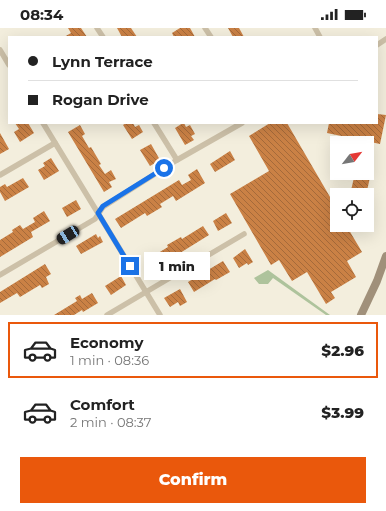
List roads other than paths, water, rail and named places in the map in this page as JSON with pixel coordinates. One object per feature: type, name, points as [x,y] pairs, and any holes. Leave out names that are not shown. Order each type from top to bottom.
[{"type":"main road","points":[[361,315],[377,281],[386,256]]},
{"type":"street","points":[[0,50],[8,63]]},
{"type":"street","points":[[45,124],[160,315]]},
{"type":"street","points":[[155,124],[177,160]]},
{"type":"street","points":[[0,275],[95,219],[103,206],[177,160],[240,124]]},
{"type":"street","points":[[0,175],[55,143]]},
{"type":"street","points":[[107,315],[244,234]]}]
